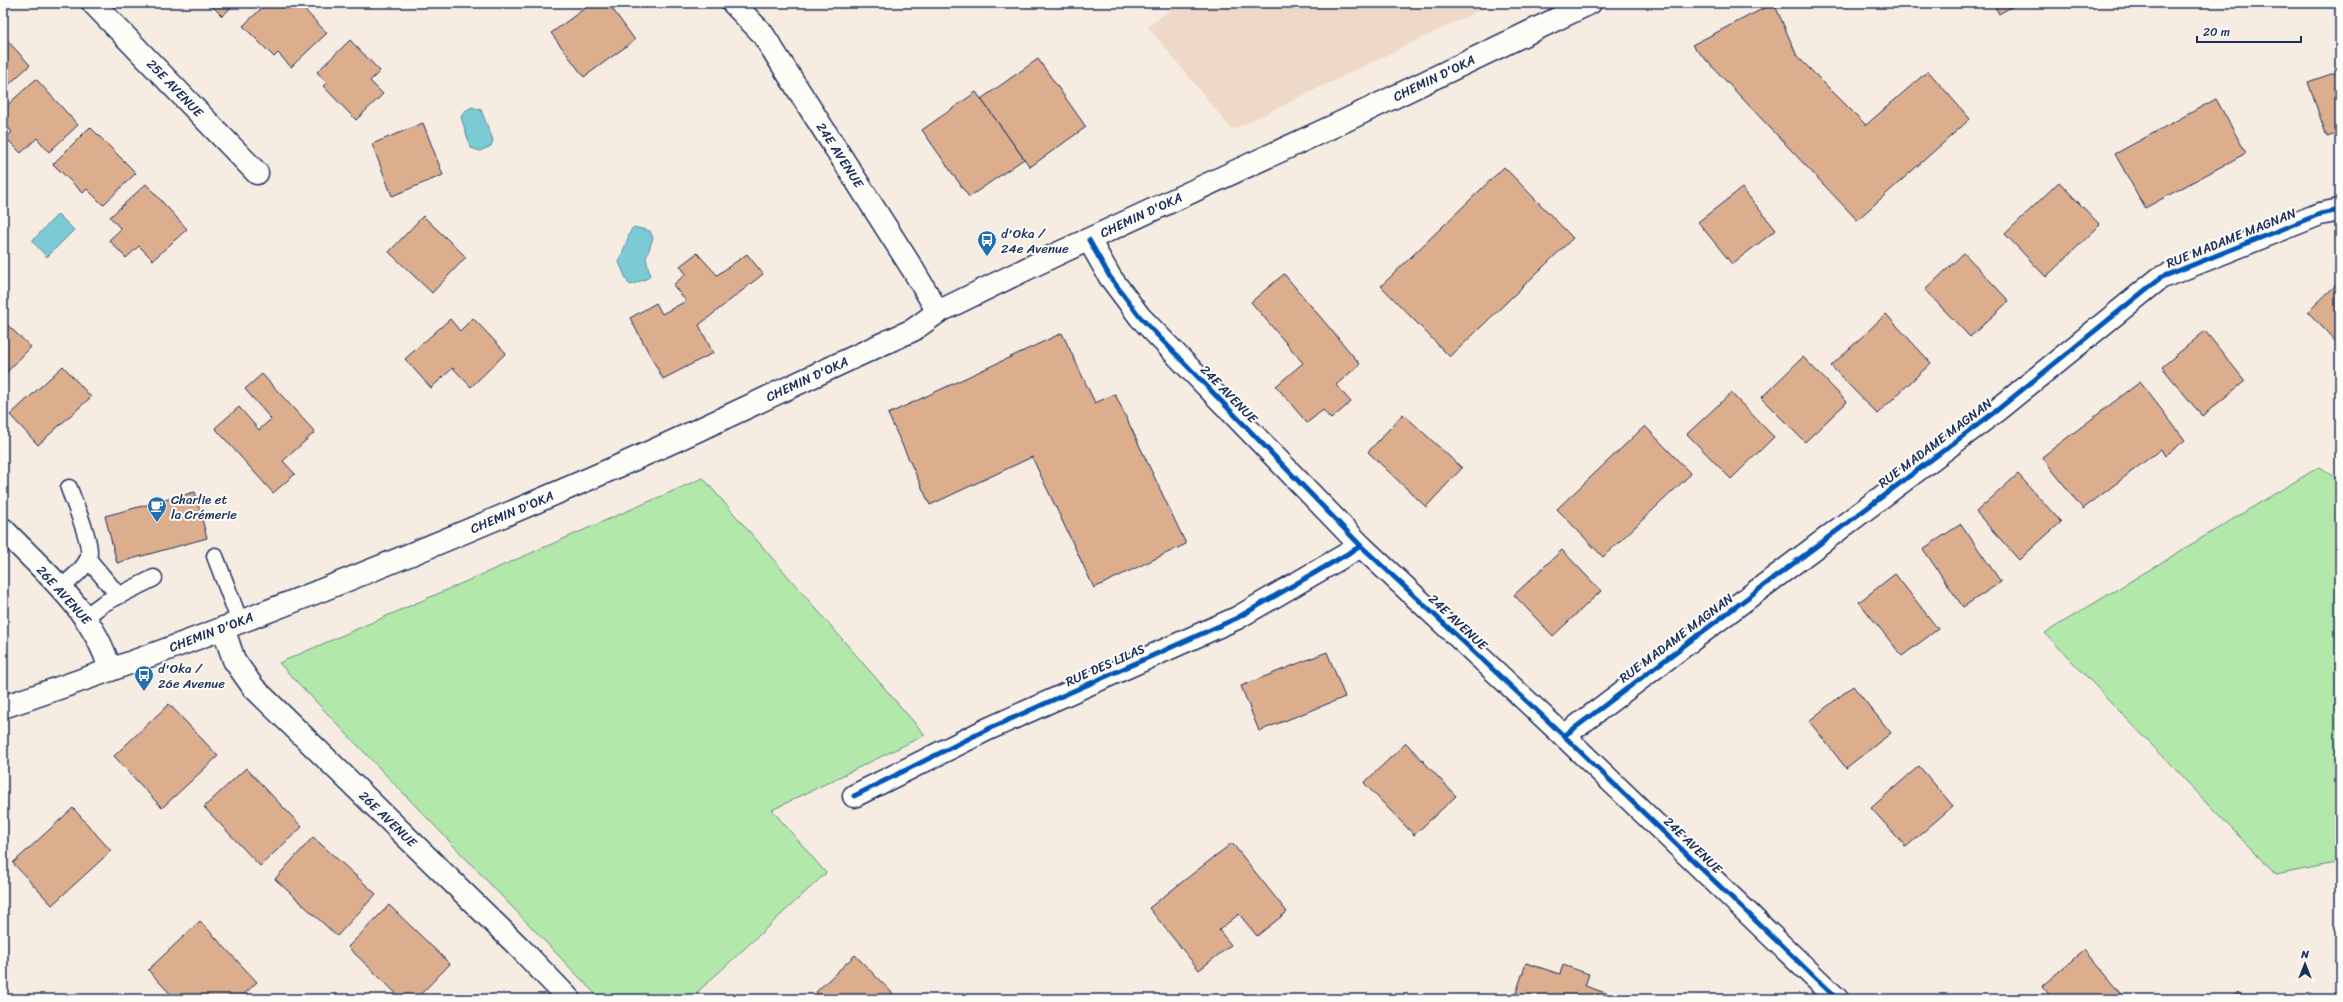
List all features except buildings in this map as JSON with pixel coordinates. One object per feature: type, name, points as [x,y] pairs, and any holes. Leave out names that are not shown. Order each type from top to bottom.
[{"type":"street","name":"25E AVENUE","points":[[93,3],[257,172]]},
{"type":"street","name":"24E AVENUE","points":[[733,3],[762,33],[912,268],[938,312]]},
{"type":"street","name":"CHEMIN D'OKA","points":[[3,707],[110,670],[232,625],[388,564],[623,464],[913,330],[938,312],[1088,240],[1338,124],[1590,3]]},
{"type":"street","name":"RUE MADAME MAGNAN","points":[[1564,736],[1996,411],[2160,278],[2320,214],[2340,210]]},
{"type":"street","name":"24E AVENUE","points":[[1088,240],[1110,277],[1140,317],[1361,546],[1564,736],[1837,999]]},
{"type":"street","name":"26E AVENUE","points":[[3,530],[85,617],[101,642],[110,670]]},
{"type":"street","name":"RUE DES LILAS","points":[[854,796],[988,728],[1237,618],[1361,546]]},
{"type":"street","name":"26E AVENUE","points":[[232,625],[234,660],[253,687],[518,946],[569,999]]},
{"type":"lane","points":[[60,589],[82,568],[88,559],[89,548],[69,488]]},
{"type":"lane","points":[[215,556],[232,625]]},
{"type":"lane","points":[[88,559],[118,595]]},
{"type":"lane","points":[[85,617],[118,595],[154,578]]},
{"type":"shaded area","points":[[1178,3],[1494,3],[1232,130],[1148,27]]},
{"type":"green space","points":[[2319,467],[2340,481],[2340,862],[2276,875],[2045,633]]},
{"type":"green space","points":[[703,478],[925,735],[772,810],[826,873],[690,999],[600,999],[279,663]]},
{"type":"water","points":[[472,107],[481,110],[493,140],[491,146],[480,151],[471,148],[461,117],[465,111]]},
{"type":"water","points":[[58,214],[74,230],[47,257],[32,241]]},
{"type":"water","points":[[634,227],[650,231],[653,238],[646,258],[650,275],[648,278],[631,285],[628,283],[619,262],[631,230]]},
{"type":"cycle path","points":[[1564,736],[1996,411],[2160,278],[2320,214],[2340,210]]},
{"type":"cycle path","points":[[1089,240],[1110,277],[1140,317],[1361,546],[1564,736],[1837,999]]},
{"type":"cycle path","points":[[854,796],[988,729],[1237,618],[1361,546]]},
{"type":"place","name":"d'Oka / 24e Avenue","points":[[987,257]]},
{"type":"place","name":"Charlie et la Crémerie","points":[[157,523]]},
{"type":"place","name":"d'Oka / 26e Avenue","points":[[144,692]]}]
